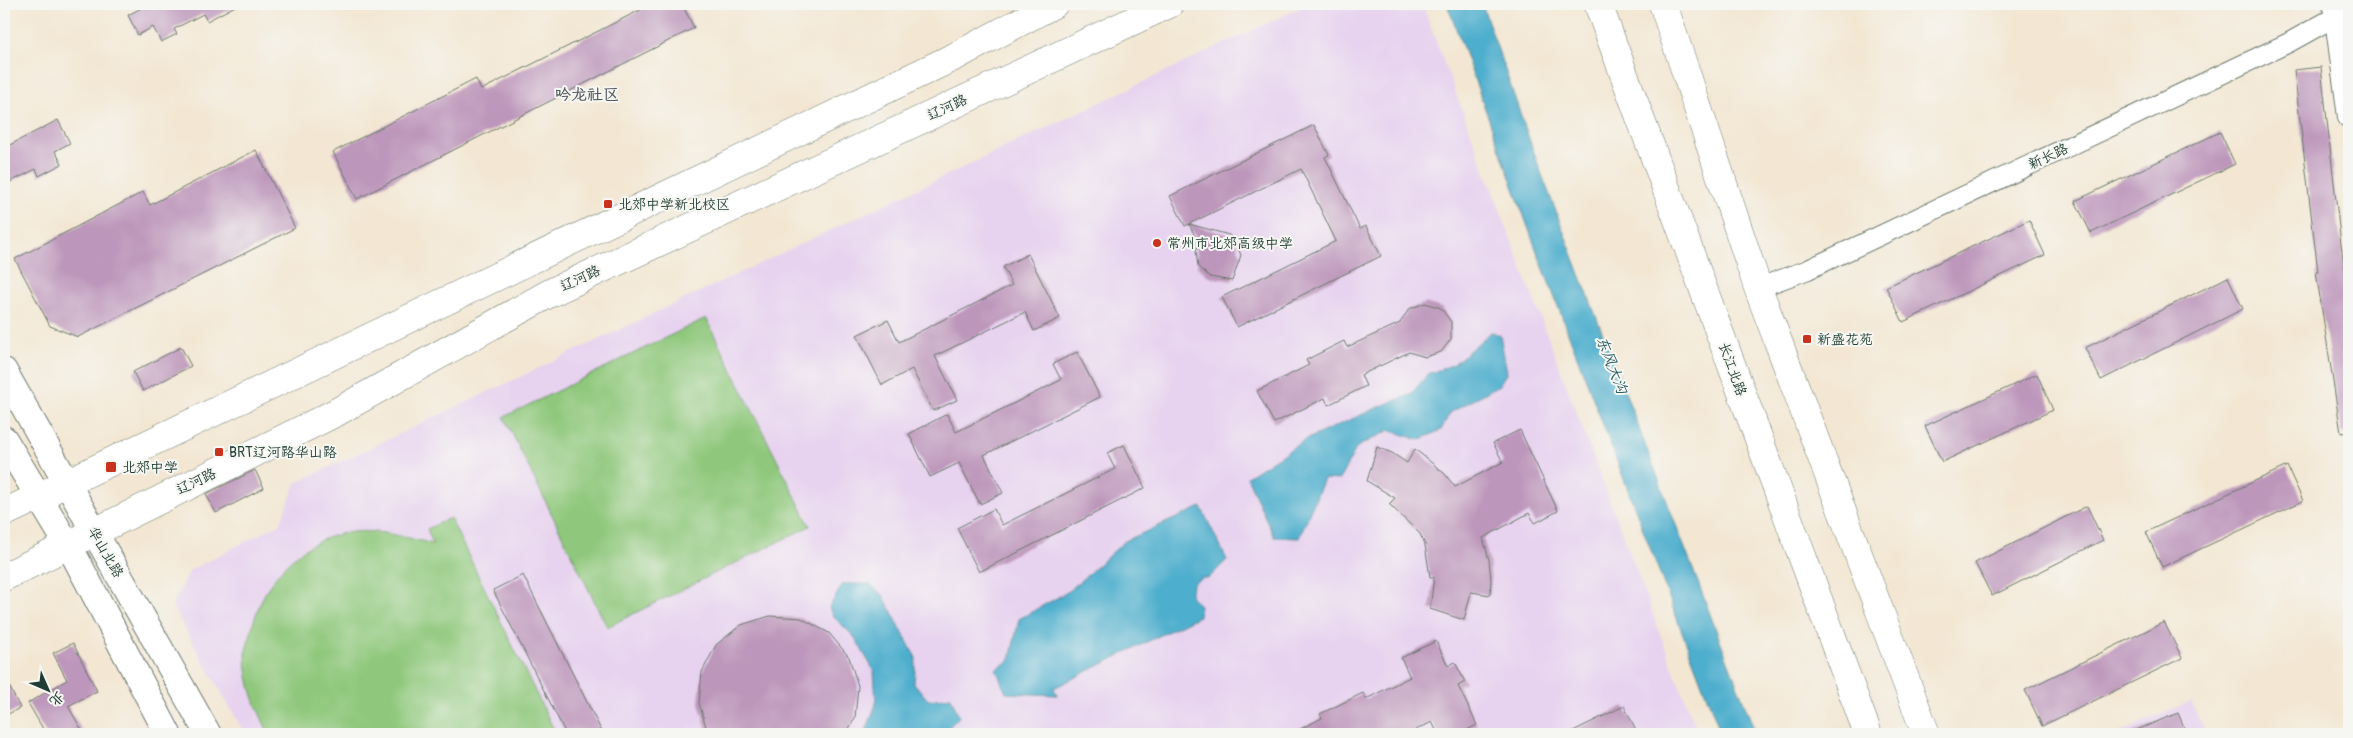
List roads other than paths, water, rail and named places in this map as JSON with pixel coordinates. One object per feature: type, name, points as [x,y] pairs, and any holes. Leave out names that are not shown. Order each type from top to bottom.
[{"type":"main road","points":[[4,513],[938,65],[1054,4]]},
{"type":"main road","name":"辽河路","points":[[4,578],[334,412],[550,292],[1169,4]]},
{"type":"main road","name":"长江北路","points":[[1598,4],[1868,734]]},
{"type":"main road","points":[[1663,4],[1758,288],[1926,734]]},
{"type":"main road","name":"华山北路","points":[[4,371],[208,734]]},
{"type":"main road","points":[[4,439],[68,545],[168,734]]},
{"type":"street","name":"新长路","points":[[1758,288],[1807,270],[2288,43],[2335,11]]},
{"type":"street","points":[[2335,11],[2349,117]]},
{"type":"water","name":"东风大沟","points":[[1447,4],[1482,4],[1539,167],[1756,734],[1721,734],[1533,241]]},
{"type":"water","points":[[1491,332],[1500,335],[1507,372],[1499,385],[1450,413],[1441,430],[1419,440],[1390,430],[1357,447],[1339,480],[1324,479],[1299,538],[1274,537],[1247,477],[1305,440],[1410,395],[1428,374],[1454,364]]},
{"type":"water","points":[[1201,507],[1227,560],[1209,578],[1200,579],[1192,586],[1192,598],[1200,605],[1199,616],[1054,688],[1057,695],[1006,693],[996,669],[1010,660],[1019,619],[1069,591],[1125,541]]},
{"type":"water","points":[[843,584],[869,584],[883,595],[916,658],[914,683],[928,700],[951,697],[959,717],[942,734],[865,734],[876,704],[874,671],[855,638],[832,615],[829,607]]},
{"type":"place","name":"北郊中学新北校区","points":[[608,204]]},
{"type":"place","name":"常州市北郊高级中学","points":[[1157,243]]},
{"type":"place","name":"新盛花苑","points":[[1807,339]]},
{"type":"place","name":"BRT辽河路华山路","points":[[219,452]]},
{"type":"place","name":"北郊中学","points":[[111,467]]},
{"type":"district","name":"吟龙社区","points":[[587,94]]}]
